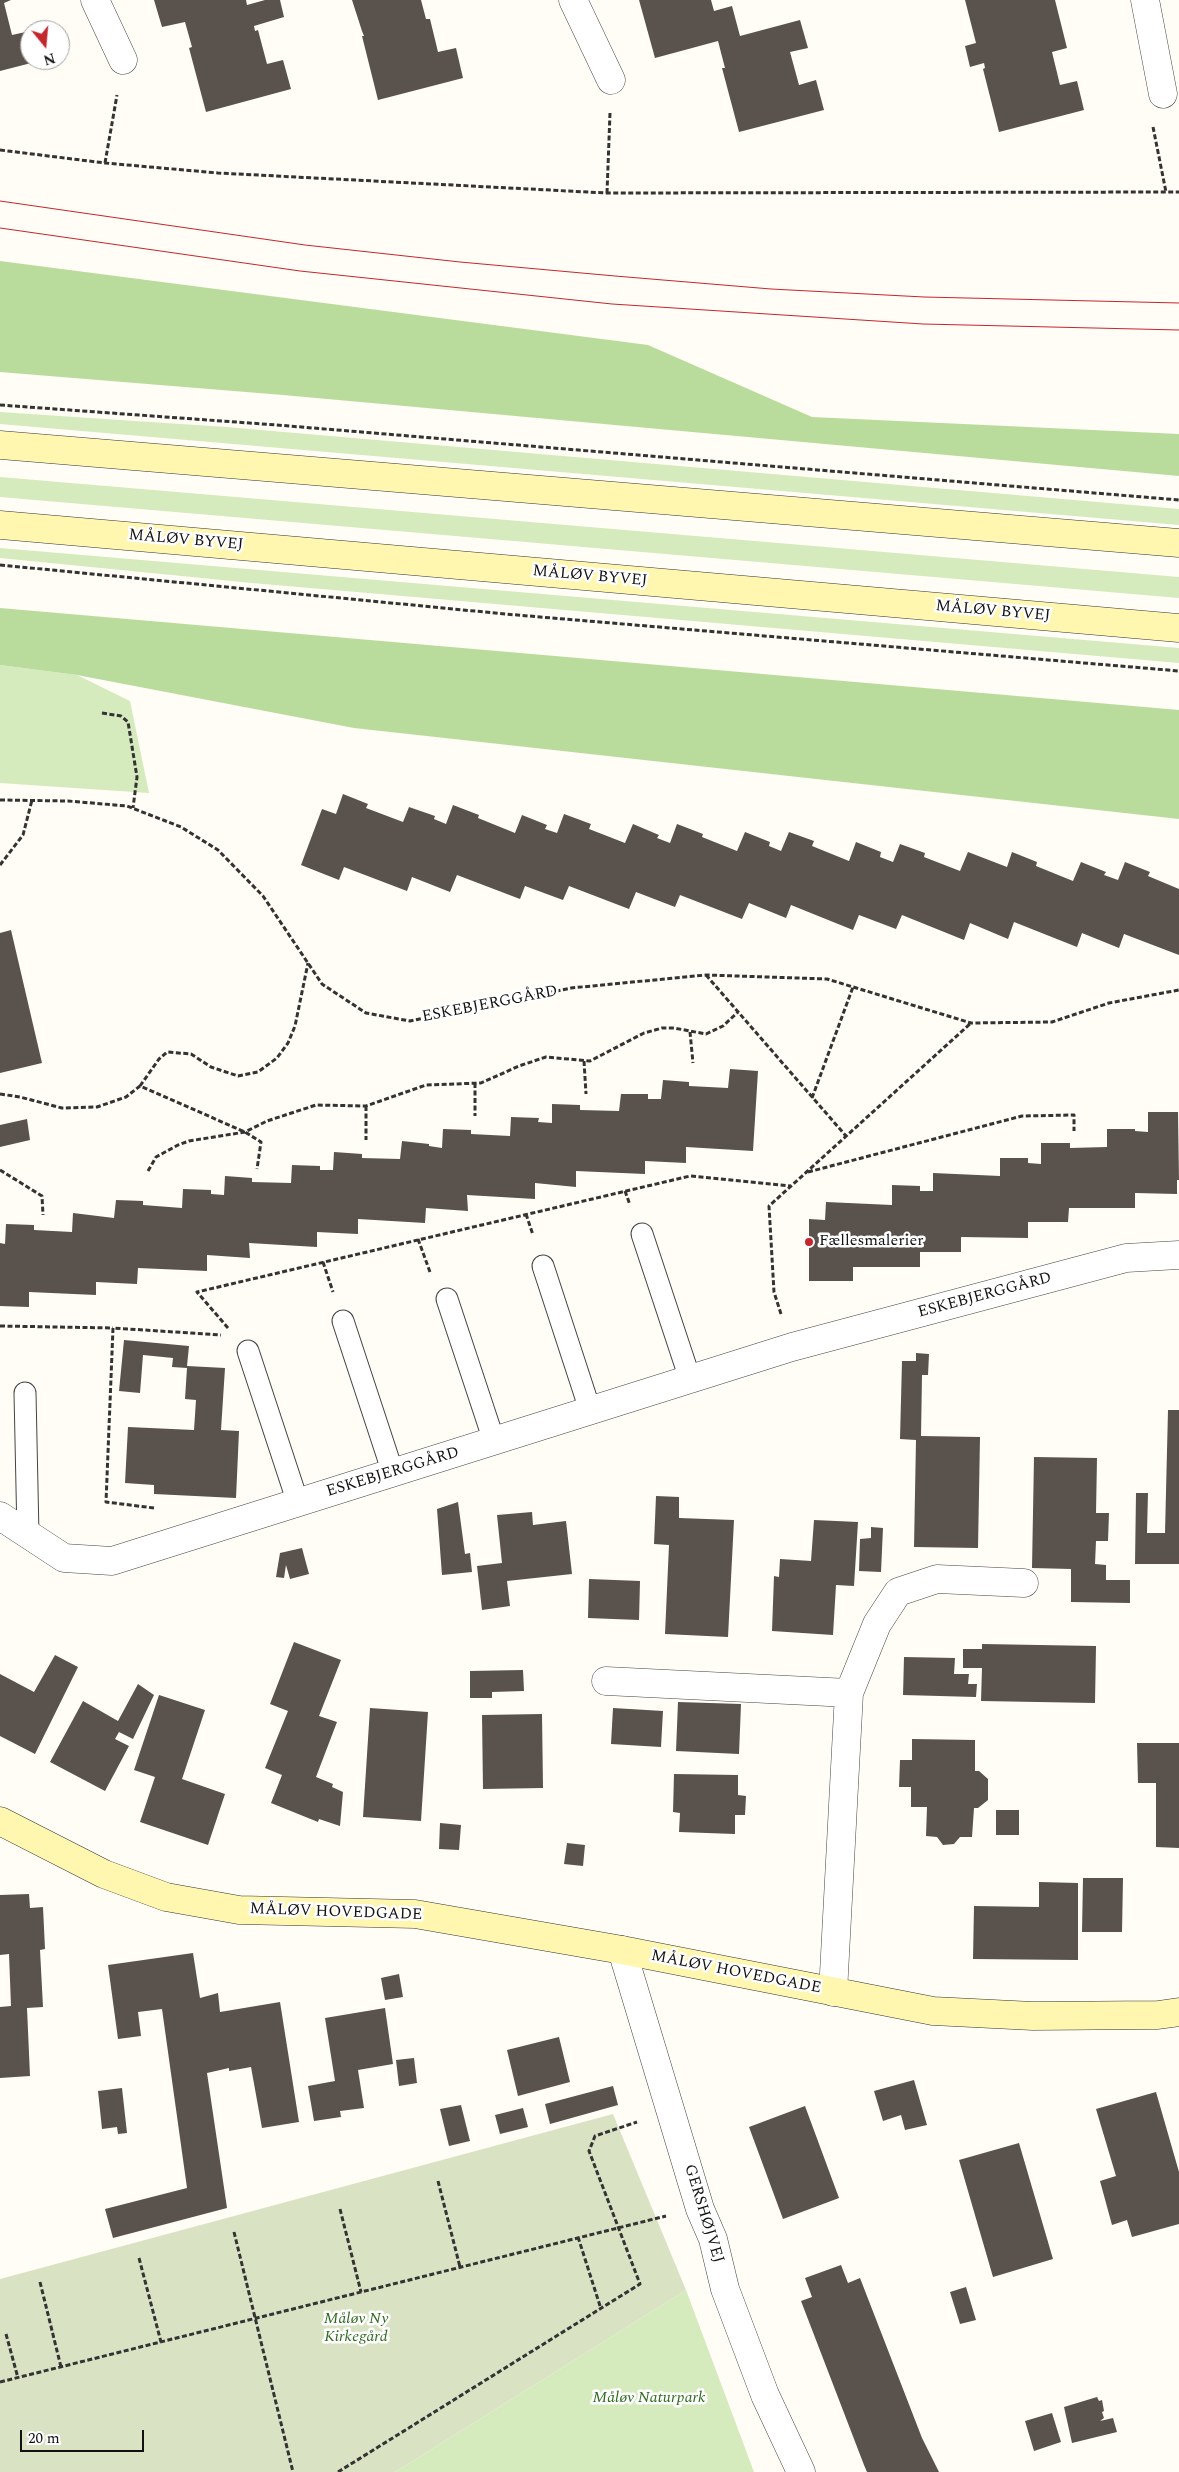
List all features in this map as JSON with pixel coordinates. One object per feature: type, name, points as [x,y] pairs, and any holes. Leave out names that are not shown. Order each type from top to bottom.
[{"type":"main road","points":[[0,445],[1179,543]]},
{"type":"main road","name":"MÅLØV BYVEJ","points":[[0,525],[1179,628]]},
{"type":"main road","name":"MÅLØV HOVEDGADE","points":[[0,1821],[104,1874],[166,1896],[239,1910],[415,1914],[622,1950],[933,2011],[1033,2016],[1158,2015],[1179,2012]]},
{"type":"street","points":[[95,0],[123,60]]},
{"type":"street","points":[[572,0],[611,80]]},
{"type":"street","points":[[1144,0],[1163,94]]},
{"type":"street","name":"ESKEBJERGGÅRD","points":[[0,1516],[64,1558],[112,1561],[792,1347],[1126,1258],[1179,1255]]},
{"type":"street","name":"MÅLØV HOVEDGADE","points":[[833,1992],[849,1693],[877,1624],[898,1592],[937,1579],[1024,1583]]},
{"type":"street","points":[[606,1680],[849,1693]]},
{"type":"street","name":"GERSHØJVEJ","points":[[622,1950],[700,2209],[713,2239],[725,2289],[765,2395],[801,2472]]},
{"type":"lane","points":[[642,1234],[690,1379]]},
{"type":"lane","points":[[543,1266],[590,1410]]},
{"type":"lane","points":[[447,1299],[494,1441]]},
{"type":"lane","points":[[344,1321],[393,1473]]},
{"type":"lane","points":[[248,1351],[298,1503]]},
{"type":"lane","points":[[25,1393],[28,1534]]},
{"type":"path","points":[[105,163],[123,60]]},
{"type":"path","points":[[607,193],[611,80]]},
{"type":"path","points":[[1163,94],[1152,119],[1166,192]]},
{"type":"path","points":[[0,150],[105,163],[218,172],[607,193],[1179,192]]},
{"type":"path","points":[[0,405],[277,425],[1179,500]]},
{"type":"path","points":[[0,565],[505,614],[1179,670]]},
{"type":"path","points":[[102,713],[121,716],[128,722],[137,777],[133,808]]},
{"type":"path","name":"ESKEBJERGGÅRD","points":[[0,800],[68,801],[133,808],[182,827],[218,850],[263,896],[322,984],[366,1013],[410,1021],[571,988],[706,975],[826,979],[971,1023],[1052,1022],[1109,1004],[1179,990]]},
{"type":"path","points":[[0,865],[23,835],[32,800]]},
{"type":"path","points":[[0,1094],[62,1108],[96,1107],[126,1097],[140,1086],[159,1059],[168,1052],[191,1054],[211,1067],[238,1076],[258,1072],[277,1058],[288,1043],[295,1026],[308,962]]},
{"type":"path","points":[[706,975],[846,1136]]},
{"type":"path","points":[[812,1098],[852,987]]},
{"type":"path","points":[[148,1171],[156,1157],[178,1145],[190,1141],[244,1132],[267,1121],[316,1105],[366,1106],[426,1086],[481,1083],[519,1066],[546,1057],[590,1061],[644,1033],[668,1028],[706,1034],[723,1026],[738,1012]]},
{"type":"path","points":[[792,1347],[774,1292],[769,1206],[971,1023]]},
{"type":"path","points":[[690,1032],[693,1063]]},
{"type":"path","points":[[584,1061],[586,1094]]},
{"type":"path","points":[[475,1083],[475,1116]]},
{"type":"path","points":[[140,1086],[244,1132],[261,1142],[257,1169]]},
{"type":"path","points":[[366,1106],[366,1140]]},
{"type":"path","points":[[806,1173],[1022,1116],[1074,1115],[1074,1131]]},
{"type":"path","points":[[0,1170],[42,1196],[43,1216]]},
{"type":"path","points":[[248,1351],[197,1292],[690,1176],[791,1186]]},
{"type":"path","points":[[0,1326],[113,1328],[234,1335]]},
{"type":"path","points":[[113,1328],[106,1502],[155,1508]]},
{"type":"path","points":[[338,2472],[640,2284],[589,2151],[591,2143],[596,2136],[670,2110]]},
{"type":"path","points":[[438,2181],[460,2267]]},
{"type":"path","points":[[340,2210],[360,2292]]},
{"type":"path","points":[[0,2382],[667,2216]]},
{"type":"path","points":[[234,2232],[293,2472]]},
{"type":"path","points":[[578,2237],[601,2309]]},
{"type":"path","points":[[138,2258],[161,2342]]},
{"type":"path","points":[[40,2282],[61,2367]]},
{"type":"path","points":[[6,2334],[18,2378]]},
{"type":"green space","points":[[0,261],[648,345],[812,417],[1179,434],[1179,476],[283,395],[0,372]]},
{"type":"green space","points":[[0,412],[226,427],[1179,509],[1179,525],[0,424]]},
{"type":"green space","points":[[0,477],[1179,577],[1179,598],[0,497]]},
{"type":"green space","points":[[0,548],[1179,648],[1179,663],[252,583],[0,558]]},
{"type":"green space","points":[[0,608],[1179,710],[1179,819],[354,728],[77,675],[0,665]]},
{"type":"green space","points":[[0,665],[77,675],[130,701],[149,793],[0,783]]},
{"type":"green space","name":"Måløv Ny Kirkegård","points":[[613,2114],[686,2290],[395,2472],[0,2472],[0,2279]]},
{"type":"green space","name":"Måløv Naturpark","points":[[686,2290],[754,2472],[395,2472]]},
{"type":"building","points":[[0,0],[11,0],[4,3],[12,35],[20,33],[20,66],[0,71]]},
{"type":"building","points":[[154,0],[246,0],[247,5],[265,0],[280,0],[284,17],[254,26],[255,31],[258,30],[267,64],[283,60],[291,89],[206,112],[189,48],[192,47],[185,22],[162,27]]},
{"type":"building","points":[[352,0],[421,0],[426,19],[430,19],[438,52],[456,48],[463,78],[378,100],[362,36],[364,36]]},
{"type":"building","points":[[639,0],[711,0],[714,11],[732,6],[740,36],[800,20],[808,48],[790,52],[799,85],[816,80],[824,110],[739,132],[722,68],[725,68],[718,41],[655,58]]},
{"type":"building","points":[[965,0],[1055,0],[1067,48],[1052,52],[1060,85],[1077,81],[1084,110],[999,132],[983,69],[985,68],[984,63],[970,67],[965,46],[976,43]]},
{"type":"building","points":[[343,794],[368,804],[366,808],[403,822],[409,807],[435,816],[434,819],[446,824],[453,805],[479,815],[478,818],[515,833],[522,815],[547,825],[545,829],[557,833],[564,814],[591,824],[589,829],[625,843],[633,824],[659,835],[657,838],[670,843],[677,824],[703,834],[702,837],[737,851],[745,832],[770,842],[769,846],[781,851],[789,832],[814,841],[812,846],[849,861],[856,842],[881,852],[880,857],[893,862],[900,844],[925,853],[924,857],[960,871],[968,852],[1007,867],[1012,852],[1037,862],[1036,866],[1073,881],[1081,862],[1106,872],[1104,875],[1118,880],[1125,862],[1150,872],[1148,876],[1179,889],[1179,955],[1124,934],[1119,948],[1082,933],[1077,947],[1014,922],[1008,939],[970,923],[964,940],[902,915],[896,929],[859,915],[853,930],[791,905],[786,918],[749,903],[742,919],[680,895],[675,907],[636,892],[629,909],[569,886],[563,900],[525,886],[520,899],[457,875],[450,892],[412,877],[407,891],[344,867],[339,880],[301,865],[322,809],[336,814]]},
{"type":"building","points":[[11,930],[42,1063],[0,1073],[0,933]]},
{"type":"building","points":[[730,1069],[758,1071],[753,1151],[686,1147],[686,1163],[645,1161],[645,1174],[576,1171],[576,1187],[535,1183],[535,1199],[467,1195],[468,1211],[426,1208],[425,1223],[358,1219],[358,1234],[317,1232],[317,1247],[249,1243],[250,1258],[207,1255],[207,1271],[138,1268],[137,1284],[96,1282],[96,1295],[29,1292],[29,1307],[0,1306],[0,1243],[5,1244],[6,1224],[34,1225],[34,1230],[72,1232],[73,1213],[114,1218],[116,1200],[143,1201],[143,1205],[182,1208],[183,1189],[211,1190],[211,1194],[224,1195],[225,1176],[252,1178],[252,1182],[291,1183],[292,1165],[320,1166],[320,1170],[333,1170],[334,1152],[362,1154],[362,1158],[400,1159],[402,1141],[429,1144],[429,1146],[442,1148],[443,1129],[471,1130],[471,1134],[510,1136],[511,1117],[539,1118],[538,1122],[552,1123],[552,1104],[580,1105],[580,1110],[619,1111],[621,1094],[648,1094],[648,1099],[661,1099],[663,1080],[689,1082],[689,1086],[728,1088]]},
{"type":"building","points":[[1148,1112],[1178,1112],[1179,1180],[1177,1180],[1177,1194],[1135,1193],[1135,1208],[1069,1208],[1068,1222],[1028,1222],[1028,1238],[961,1237],[961,1252],[920,1252],[920,1267],[853,1267],[853,1281],[809,1281],[809,1219],[825,1220],[826,1202],[892,1205],[892,1185],[920,1186],[920,1191],[933,1191],[933,1173],[1000,1176],[1000,1158],[1028,1158],[1028,1163],[1041,1164],[1041,1143],[1070,1143],[1070,1148],[1107,1147],[1107,1129],[1135,1129],[1135,1131],[1148,1132]]},
{"type":"building","points":[[27,1119],[30,1140],[0,1147],[0,1125]]},
{"type":"building","points":[[124,1340],[189,1346],[187,1366],[225,1368],[221,1430],[239,1431],[236,1498],[154,1494],[154,1485],[125,1483],[128,1427],[194,1430],[196,1400],[185,1399],[187,1368],[172,1367],[173,1358],[143,1355],[140,1393],[119,1391]]},
{"type":"building","points":[[916,1353],[929,1354],[928,1375],[922,1375],[921,1436],[980,1437],[978,1548],[914,1547],[916,1440],[900,1439],[902,1361],[916,1361]]},
{"type":"building","points":[[1168,1410],[1179,1410],[1179,1564],[1135,1564],[1136,1493],[1148,1493],[1147,1533],[1165,1533]]},
{"type":"building","points":[[1034,1457],[1097,1458],[1096,1513],[1109,1513],[1108,1541],[1096,1541],[1095,1564],[1106,1565],[1106,1580],[1130,1580],[1130,1603],[1071,1602],[1071,1569],[1032,1568]]},
{"type":"building","points":[[656,1496],[679,1497],[679,1518],[734,1520],[728,1637],[665,1634],[669,1545],[654,1544]]},
{"type":"building","points":[[458,1502],[465,1554],[470,1553],[472,1572],[442,1575],[437,1509]]},
{"type":"building","points":[[532,1512],[533,1525],[566,1521],[572,1574],[507,1581],[510,1606],[482,1610],[477,1566],[502,1563],[497,1515]]},
{"type":"building","points":[[814,1520],[858,1522],[854,1586],[836,1585],[833,1635],[772,1631],[774,1576],[779,1577],[780,1559],[811,1561]]},
{"type":"building","points":[[871,1527],[883,1528],[881,1572],[859,1571],[860,1539],[871,1538]]},
{"type":"building","points":[[302,1548],[309,1574],[290,1579],[286,1565],[284,1578],[276,1577],[280,1553]]},
{"type":"building","points":[[589,1579],[640,1581],[639,1620],[588,1618]]},
{"type":"building","points":[[294,1642],[341,1660],[319,1716],[337,1722],[316,1777],[333,1784],[332,1787],[343,1792],[340,1826],[319,1819],[318,1822],[271,1803],[282,1775],[265,1768],[288,1711],[270,1704]]},
{"type":"building","points":[[982,1644],[1096,1646],[1095,1703],[981,1701],[982,1668],[963,1668],[963,1649],[982,1649]]},
{"type":"building","points":[[55,1655],[78,1667],[35,1754],[0,1736],[0,1674],[34,1692]]},
{"type":"building","points":[[904,1657],[955,1658],[954,1674],[969,1674],[968,1684],[977,1684],[976,1697],[903,1695]]},
{"type":"building","points":[[523,1670],[524,1691],[492,1692],[492,1698],[470,1698],[470,1671]]},
{"type":"building","points":[[138,1684],[154,1695],[133,1739],[119,1732],[115,1739],[129,1746],[105,1791],[50,1762],[83,1701],[118,1721]]},
{"type":"building","points":[[159,1695],[205,1710],[182,1779],[225,1794],[208,1845],[140,1822],[155,1777],[134,1770]]},
{"type":"building","points":[[678,1702],[741,1704],[739,1754],[676,1751]]},
{"type":"building","points":[[370,1708],[428,1712],[421,1821],[363,1817]]},
{"type":"building","points":[[613,1708],[663,1711],[661,1747],[611,1744]]},
{"type":"building","points":[[542,1714],[543,1788],[483,1789],[482,1715]]},
{"type":"building","points":[[912,1739],[975,1740],[975,1771],[979,1771],[988,1779],[988,1800],[978,1808],[974,1808],[972,1837],[960,1837],[954,1844],[943,1845],[937,1837],[926,1836],[927,1807],[911,1807],[911,1787],[899,1787],[900,1760],[912,1760]]},
{"type":"building","points":[[1137,1743],[1179,1743],[1179,1848],[1156,1847],[1156,1783],[1138,1783]]},
{"type":"building","points":[[674,1774],[738,1775],[738,1795],[746,1796],[745,1815],[735,1815],[735,1834],[679,1832],[680,1813],[673,1812]]},
{"type":"building","points":[[996,1810],[1019,1810],[1019,1835],[996,1835]]},
{"type":"building","points":[[440,1823],[461,1825],[459,1850],[439,1849]]},
{"type":"building","points":[[567,1843],[585,1845],[583,1866],[564,1864]]},
{"type":"building","points":[[1083,1878],[1123,1878],[1122,1932],[1082,1932]]},
{"type":"building","points":[[1039,1882],[1078,1883],[1078,1960],[973,1959],[974,1906],[1039,1907]]},
{"type":"building","points":[[29,1894],[30,1908],[43,1907],[45,1949],[40,1950],[43,2007],[27,2008],[30,2076],[0,2078],[0,2007],[11,2006],[9,1954],[0,1955],[0,1895]]},
{"type":"building","points":[[193,1953],[200,1998],[218,1993],[220,2012],[280,2002],[299,2122],[262,2128],[251,2067],[229,2071],[229,2068],[207,2073],[227,2208],[113,2238],[105,2209],[187,2188],[162,2009],[138,2012],[141,2036],[118,2039],[108,1965]]},
{"type":"building","points":[[399,1974],[403,1997],[385,2000],[381,1978]]},
{"type":"building","points":[[385,2008],[393,2064],[358,2070],[364,2108],[340,2111],[341,2117],[314,2121],[308,2086],[335,2081],[325,2018]]},
{"type":"building","points":[[559,2037],[570,2082],[518,2096],[507,2050]]},
{"type":"building","points":[[414,2058],[417,2083],[399,2086],[396,2060]]},
{"type":"building","points":[[914,2080],[927,2125],[905,2130],[901,2115],[883,2121],[874,2091]]},
{"type":"building","points":[[613,2086],[618,2105],[550,2124],[545,2104]]},
{"type":"building","points":[[122,2088],[127,2133],[118,2134],[117,2127],[102,2129],[98,2091]]},
{"type":"building","points":[[1156,2092],[1179,2172],[1179,2224],[1132,2237],[1127,2220],[1112,2225],[1100,2181],[1116,2176],[1096,2109]]},
{"type":"building","points":[[461,2105],[470,2141],[449,2146],[440,2109]]},
{"type":"building","points":[[805,2106],[839,2198],[783,2219],[749,2127]]},
{"type":"building","points":[[523,2108],[528,2127],[500,2134],[495,2115]]},
{"type":"building","points":[[1019,2143],[1053,2259],[993,2277],[959,2160]]},
{"type":"building","points":[[841,2265],[848,2283],[860,2278],[922,2438],[939,2472],[867,2472],[801,2301],[812,2297],[805,2278]]},
{"type":"building","points":[[966,2287],[976,2320],[960,2324],[950,2292]]},
{"type":"building","points":[[1097,2397],[1099,2401],[1102,2400],[1104,2411],[1102,2412],[1104,2418],[1100,2421],[1113,2418],[1117,2432],[1072,2443],[1064,2407]]},
{"type":"building","points":[[1052,2413],[1061,2442],[1034,2451],[1025,2421]]},
{"type":"tram line","points":[[0,201],[305,245],[615,276],[771,289],[924,297],[1179,303]]},
{"type":"tram line","points":[[0,228],[300,271],[612,304],[923,324],[1179,330]]},
{"type":"place","name":"Fællesmalerier","points":[[809,1242]]}]
